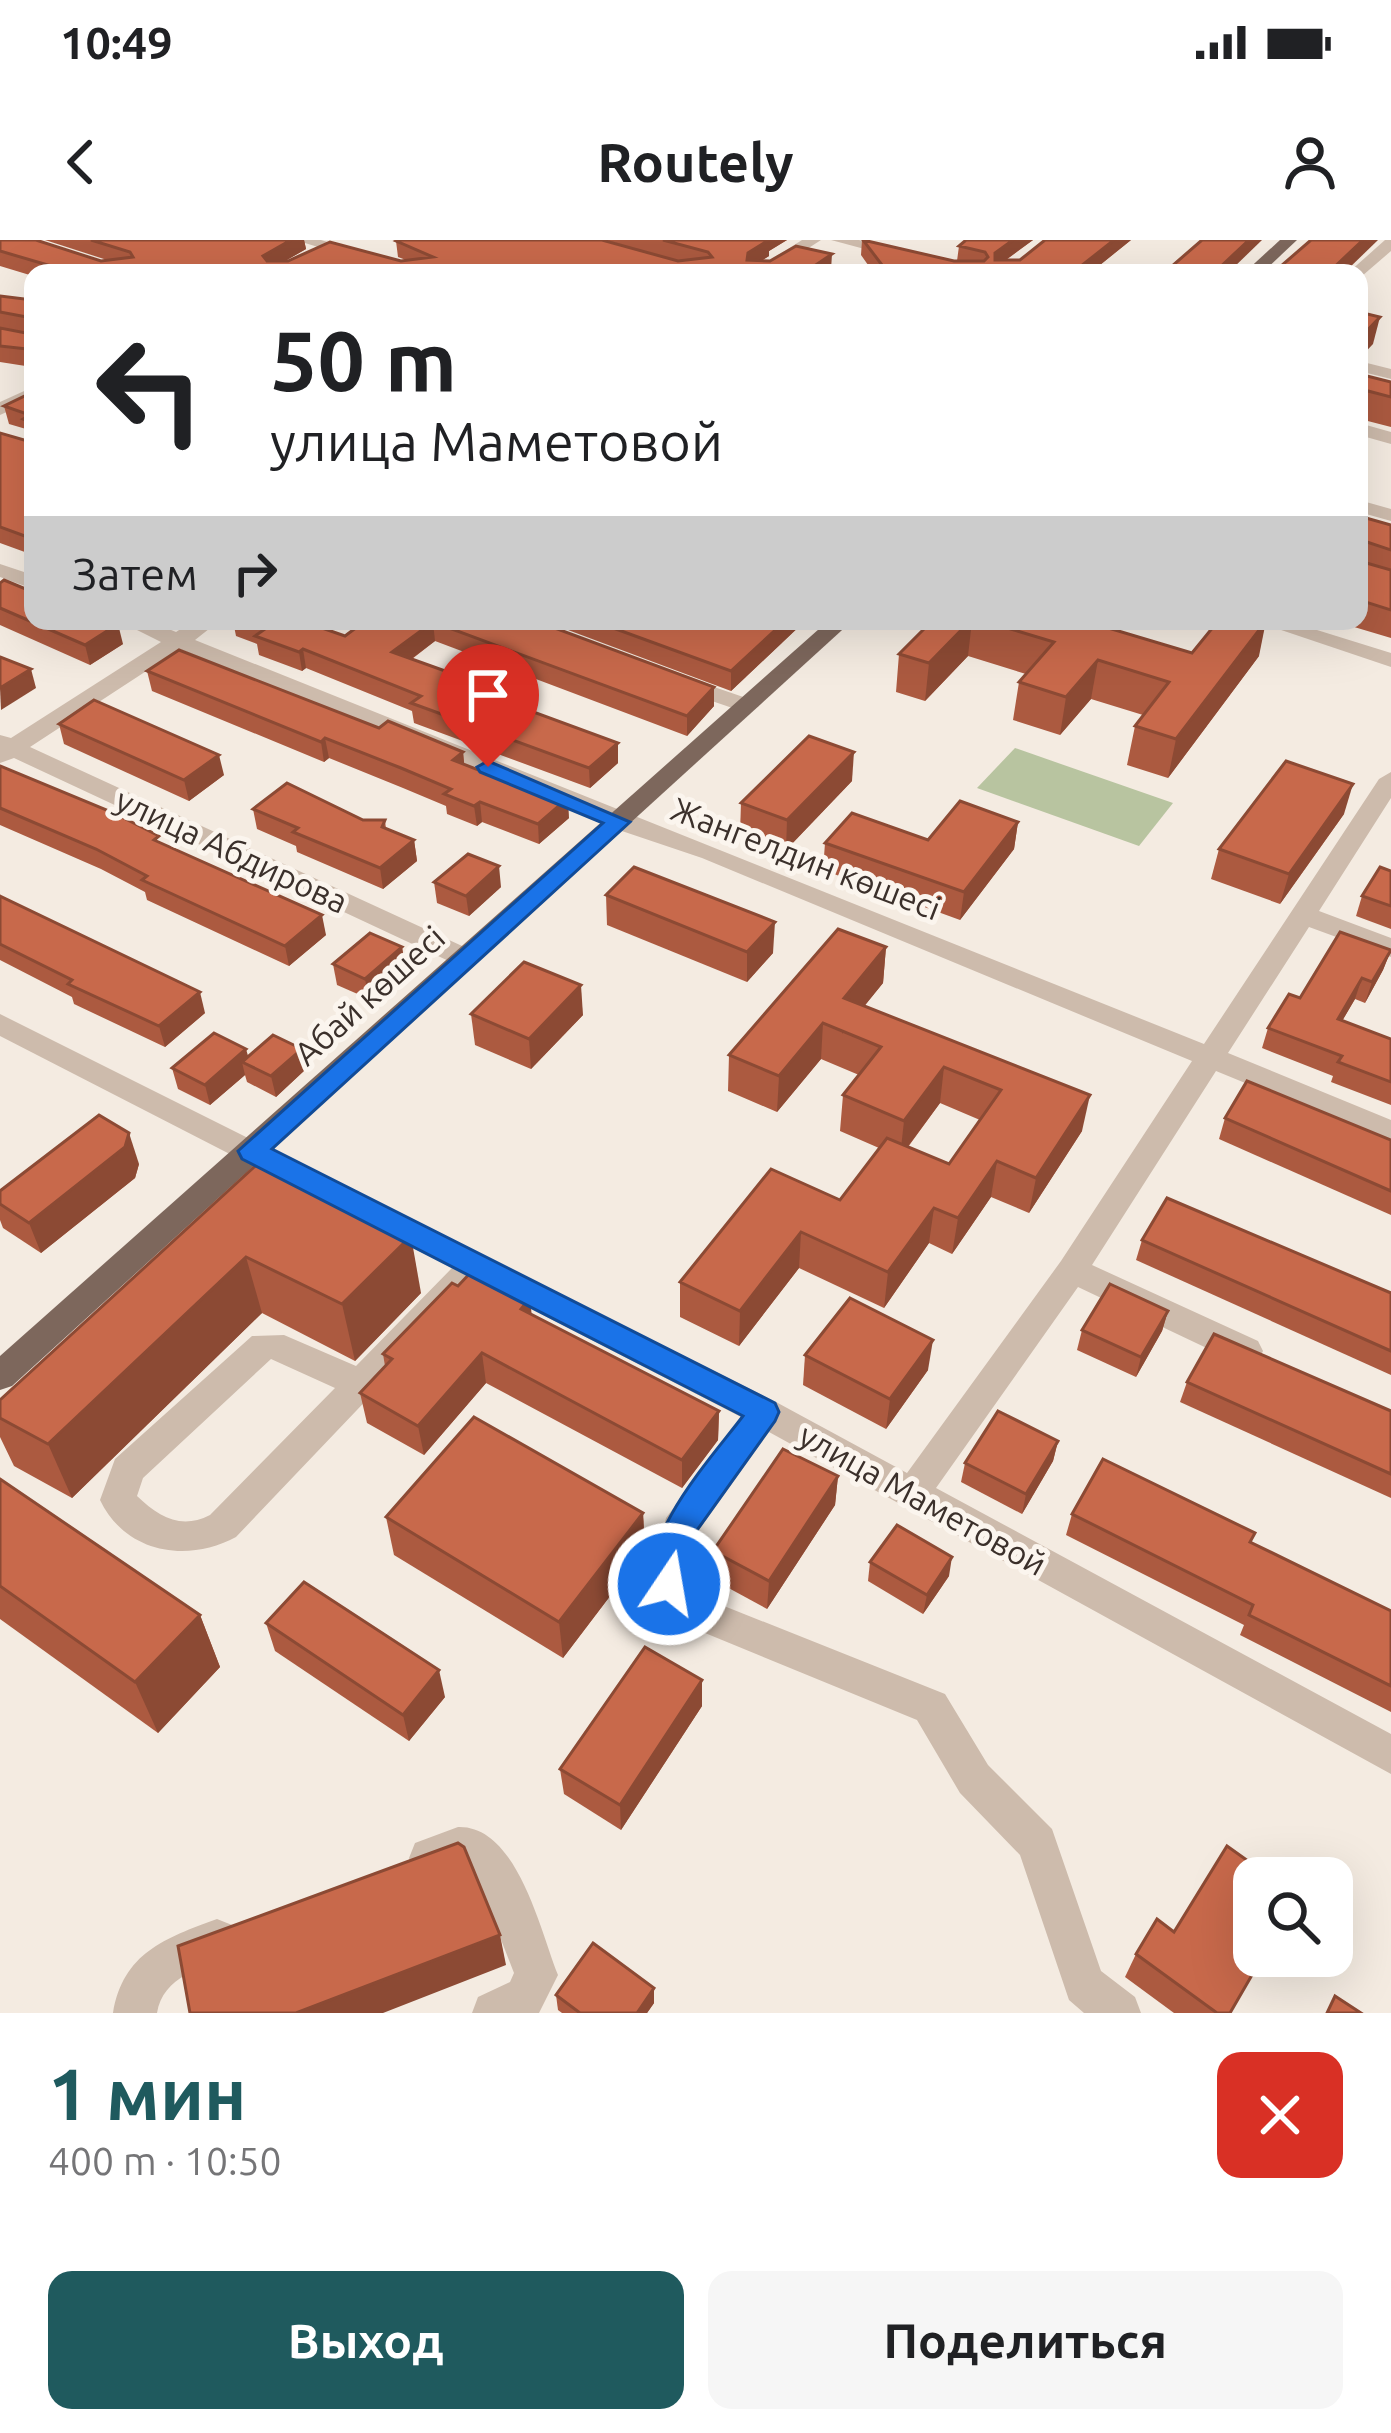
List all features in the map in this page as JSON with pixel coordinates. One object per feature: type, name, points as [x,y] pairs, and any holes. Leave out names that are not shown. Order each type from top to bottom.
[{"type":"main road","points":[[1262,264],[1289,240]]},
{"type":"main road","name":"Абай көшесі","points":[[0,1376],[831,630]]},
{"type":"street","points":[[303,240],[338,244],[396,264]]},
{"type":"street","points":[[773,264],[813,240]]},
{"type":"street","points":[[839,240],[937,264]]},
{"type":"street","points":[[1366,264],[1391,243]]},
{"type":"street","points":[[297,264],[338,244]]},
{"type":"street","name":"Жангелдин көшесі","points":[[153,630],[619,822],[711,852],[1391,1132]]},
{"type":"street","points":[[4,749],[194,630]]},
{"type":"street","points":[[1294,630],[1391,660]]},
{"type":"street","points":[[661,675],[747,706]]},
{"type":"street","name":"улица Абдирова","points":[[4,749],[463,957]]},
{"type":"street","points":[[912,1494],[1072,1270],[1388,790]]},
{"type":"street","points":[[1306,916],[1391,948]]},
{"type":"street","name":"улица Маметовой","points":[[0,1024],[764,1412],[1391,1755]]},
{"type":"street","points":[[360,1384],[284,1348],[264,1346],[128,1470],[118,1500],[178,1541],[196,1541],[223,1526],[476,1265]]},
{"type":"street","points":[[1072,1270],[1285,1369]]},
{"type":"street","points":[[764,1412],[679,1529],[669,1584],[701,1614],[932,1707],[974,1779],[1037,1843],[1084,1985],[1118,2013]]},
{"type":"street","points":[[397,1871],[460,1846],[475,1849],[490,1862],[536,1975],[525,1996],[494,2013]]},
{"type":"street","points":[[135,2013],[142,1984],[165,1960],[249,1928]]},
{"type":"green space","points":[[1015,748],[1173,803],[1139,846],[977,788]]},
{"type":"building","points":[[0,240],[36,240],[101,261],[133,257],[91,240],[291,240],[263,256],[267,261],[288,261],[330,242],[401,261],[433,257],[398,240],[602,240],[678,261],[712,257],[663,240],[769,240],[748,253],[747,260],[770,261],[796,246],[832,254],[817,264],[44,264],[0,251]]},
{"type":"building","points":[[863,240],[954,261],[984,261],[985,252],[959,246],[966,240],[1013,240],[995,253],[995,260],[1020,260],[1045,240],[1114,240],[1084,264],[881,264]]},
{"type":"building","points":[[1202,240],[1249,240],[1223,264],[1174,264]]},
{"type":"building","points":[[1311,240],[1363,240],[1338,264],[1283,264]]},
{"type":"building","points":[[0,296],[24,299],[24,316],[0,312]]},
{"type":"building","points":[[1368,314],[1380,317],[1368,330]]},
{"type":"building","points":[[0,328],[24,333],[24,349],[0,346]]},
{"type":"building","points":[[1368,376],[1391,382],[1391,397],[1368,391]]},
{"type":"building","points":[[24,396],[24,413],[4,406]]},
{"type":"building","points":[[0,433],[24,440],[24,536],[0,527]]},
{"type":"building","points":[[1368,519],[1391,525],[1391,550],[1368,542]]},
{"type":"building","points":[[1368,563],[1391,570],[1391,610],[1368,603]]},
{"type":"building","points":[[4,580],[24,588],[24,618],[0,608]]},
{"type":"building","points":[[51,630],[109,630],[85,645]]},
{"type":"building","points":[[264,630],[328,630],[345,636],[353,630],[422,630],[392,652],[490,687],[482,693],[618,743],[589,768],[411,703],[421,696],[303,649],[299,652],[255,636]]},
{"type":"building","points":[[455,630],[560,630],[714,687],[687,716]]},
{"type":"building","points":[[619,630],[775,630],[731,671]]},
{"type":"building","points":[[923,630],[961,630],[929,663],[899,654]]},
{"type":"building","points":[[1014,630],[1115,630],[1192,653],[1211,630],[1259,630],[1176,739],[1135,726],[1169,682],[1098,660],[1066,697],[1019,682],[1054,642]]},
{"type":"building","points":[[179,650],[379,728],[388,721],[463,752],[453,760],[532,791],[538,786],[568,798],[538,824],[480,802],[474,806],[444,794],[451,789],[401,768],[325,738],[321,742],[147,671]]},
{"type":"building","points":[[0,657],[31,669],[0,688]]},
{"type":"building","points":[[94,700],[219,755],[184,780],[59,724]]},
{"type":"building","points":[[809,736],[854,752],[787,820],[741,803]]},
{"type":"building","points":[[1286,761],[1353,784],[1289,874],[1219,849]]},
{"type":"building","points":[[0,766],[114,813],[159,836],[154,840],[322,915],[285,946],[142,880],[147,876],[96,849],[0,808]]},
{"type":"building","points":[[287,783],[363,820],[385,820],[382,827],[414,840],[380,868],[293,832],[298,828],[253,809]]},
{"type":"building","points":[[960,801],[1018,822],[964,892],[825,843],[852,813],[928,840]]},
{"type":"building","points":[[468,854],[499,866],[466,896],[434,882]]},
{"type":"building","points":[[634,867],[775,922],[747,952],[606,895]]},
{"type":"building","points":[[1380,867],[1391,871],[1391,906],[1362,896]]},
{"type":"building","points":[[0,896],[200,992],[159,1026],[68,984],[72,980],[0,944]]},
{"type":"building","points":[[838,929],[886,947],[844,998],[1090,1095],[1036,1178],[997,1161],[958,1218],[934,1208],[888,1272],[801,1232],[740,1311],[680,1282],[771,1169],[840,1200],[887,1138],[949,1164],[1001,1090],[944,1067],[904,1121],[843,1095],[881,1047],[823,1023],[779,1076],[729,1055]]},
{"type":"building","points":[[1340,932],[1391,950],[1372,982],[1362,978],[1338,1019],[1391,1039],[1391,1082],[1338,1062],[1342,1056],[1268,1028],[1289,994],[1300,998]]},
{"type":"building","points":[[370,933],[402,947],[365,979],[333,964]]},
{"type":"building","points":[[524,962],[581,985],[529,1039],[471,1014]]},
{"type":"building","points":[[214,1033],[246,1049],[205,1085],[172,1068]]},
{"type":"building","points":[[273,1035],[302,1049],[271,1076],[242,1062]]},
{"type":"building","points":[[1247,1081],[1391,1140],[1391,1191],[1225,1118]]},
{"type":"building","points":[[99,1115],[129,1133],[125,1147],[29,1223],[0,1204],[0,1191]]},
{"type":"building","points":[[264,1158],[411,1236],[342,1304],[246,1257],[48,1444],[0,1418],[0,1400]]},
{"type":"building","points":[[1167,1198],[1391,1293],[1391,1351],[1142,1240]]},
{"type":"building","points":[[474,1269],[530,1298],[521,1309],[719,1411],[682,1460],[482,1353],[418,1426],[360,1393],[392,1359],[383,1354],[452,1283],[458,1286]]},
{"type":"building","points":[[1110,1284],[1168,1311],[1141,1357],[1082,1330]]},
{"type":"building","points":[[850,1298],[933,1340],[890,1399],[805,1355]]},
{"type":"building","points":[[1214,1334],[1391,1411],[1391,1474],[1187,1382]]},
{"type":"building","points":[[998,1411],[1058,1441],[1026,1494],[965,1463]]},
{"type":"building","points":[[474,1417],[643,1513],[559,1622],[386,1517]]},
{"type":"building","points":[[783,1449],[838,1476],[769,1581],[713,1551]]},
{"type":"building","points":[[1103,1459],[1255,1533],[1250,1542],[1391,1611],[1391,1686],[1249,1615],[1253,1605],[1072,1514]]},
{"type":"building","points":[[0,1479],[200,1615],[135,1682],[0,1586]]},
{"type":"building","points":[[897,1525],[952,1557],[927,1595],[870,1562]]},
{"type":"building","points":[[304,1582],[439,1670],[403,1715],[266,1623]]},
{"type":"building","points":[[645,1647],[702,1680],[620,1805],[560,1769]]},
{"type":"building","points":[[458,1843],[464,1847],[500,1935],[296,2013],[190,2013],[178,1946]]},
{"type":"building","points":[[1227,1846],[1242,1857],[1233,1857],[1233,1977],[1251,1977],[1230,2013],[1217,2013],[1136,1954],[1157,1919],[1174,1932]]},
{"type":"building","points":[[593,1943],[654,1988],[637,2013],[580,2013],[556,1995]]},
{"type":"building","points":[[1335,1996],[1361,2013],[1327,2013]]},
{"type":"route","points":[[488,767],[619,822],[463,957],[252,1151],[764,1412],[679,1529],[669,1584]]}]
